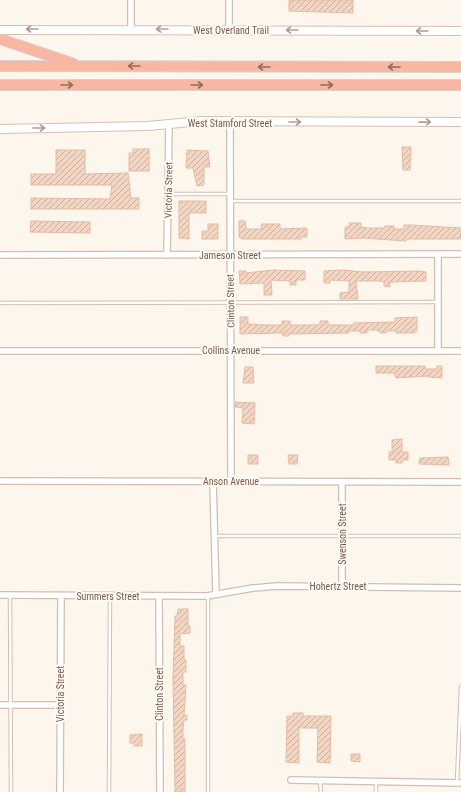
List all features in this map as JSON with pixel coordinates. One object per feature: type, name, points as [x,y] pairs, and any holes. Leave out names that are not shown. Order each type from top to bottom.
[{"type":"highway","points":[[0,39],[79,66]]},
{"type":"highway","points":[[0,66],[461,67]]},
{"type":"highway","points":[[3,86],[461,85]]},
{"type":"main road","name":"West Overland Trail","points":[[0,30],[228,29],[461,32]]},
{"type":"main road","name":"West Stamford Street","points":[[0,129],[111,127],[201,121],[450,122],[461,120]]},
{"type":"street","points":[[132,0],[132,29]]},
{"type":"street","points":[[228,29],[229,0]]},
{"type":"street","name":"Clinton Street","points":[[230,122],[229,201],[231,481]]},
{"type":"street","name":"Victoria Street","points":[[167,255],[169,124]]},
{"type":"street","points":[[438,254],[438,351]]},
{"type":"street","name":"Jameson Street","points":[[0,255],[461,254]]},
{"type":"street","name":"Collins Avenue","points":[[0,351],[461,351]]},
{"type":"street","name":"Anson Avenue","points":[[0,481],[461,482]]},
{"type":"street","points":[[213,482],[216,594]]},
{"type":"street","name":"Swenson Street","points":[[342,482],[342,586]]},
{"type":"street","name":"Hohertz Street","points":[[216,594],[253,588],[342,586],[461,588]]},
{"type":"street","name":"Summers Street","points":[[0,596],[159,596],[216,594]]},
{"type":"street","name":"Victoria Street","points":[[60,596],[60,792]]},
{"type":"street","name":"Clinton Street","points":[[159,596],[160,792]]},
{"type":"street","points":[[0,705],[60,705]]},
{"type":"street","points":[[291,780],[459,783]]},
{"type":"lane","points":[[168,194],[229,194]]},
{"type":"lane","points":[[229,201],[461,201]]},
{"type":"lane","points":[[0,303],[438,302]]},
{"type":"lane","points":[[214,536],[461,536]]},
{"type":"lane","points":[[10,595],[11,792]]},
{"type":"lane","points":[[208,595],[208,792]]},
{"type":"lane","points":[[109,792],[110,596]]},
{"type":"lane","points":[[459,783],[461,687]]},
{"type":"lane","points":[[320,780],[321,792]]},
{"type":"lane","points":[[376,781],[376,792]]},
{"type":"building","points":[[289,0],[353,0],[353,13],[289,11]]},
{"type":"building","points":[[402,147],[411,147],[410,170],[403,170]]},
{"type":"building","points":[[133,149],[149,149],[149,171],[129,171],[129,153],[133,153]]},
{"type":"building","points":[[56,150],[85,150],[85,174],[128,173],[131,198],[139,198],[139,209],[31,209],[31,198],[110,199],[112,185],[31,185],[31,174],[56,174]]},
{"type":"building","points":[[187,150],[208,151],[210,167],[204,167],[204,185],[197,186],[193,168],[186,168]]},
{"type":"building","points":[[179,201],[206,201],[206,213],[189,213],[189,239],[179,238]]},
{"type":"building","points":[[31,221],[90,222],[90,233],[30,232]]},
{"type":"building","points":[[239,221],[245,221],[246,229],[261,229],[262,224],[280,224],[280,229],[307,228],[307,237],[301,237],[301,239],[242,239],[239,237]]},
{"type":"building","points":[[349,223],[361,223],[361,227],[367,228],[384,228],[385,226],[394,226],[394,229],[404,229],[404,225],[411,225],[461,228],[461,239],[406,239],[406,241],[363,238],[345,239],[345,227],[349,227]]},
{"type":"building","points":[[208,224],[218,224],[218,239],[202,239],[202,231],[208,231]]},
{"type":"building","points":[[273,270],[305,271],[305,280],[296,280],[296,285],[290,285],[290,281],[271,280],[272,295],[264,295],[264,283],[240,284],[239,271],[246,271],[246,273]]},
{"type":"building","points":[[343,270],[363,272],[420,271],[426,272],[426,281],[390,282],[390,287],[384,286],[384,282],[379,281],[356,281],[358,299],[340,299],[340,293],[349,292],[349,281],[330,280],[330,283],[324,283],[324,271]]},
{"type":"building","points":[[240,317],[248,317],[248,324],[282,325],[282,321],[290,321],[290,325],[317,325],[320,324],[320,321],[328,321],[328,325],[354,325],[354,323],[395,322],[395,318],[417,317],[417,331],[415,331],[415,333],[396,333],[396,331],[386,331],[386,333],[381,333],[377,330],[367,330],[367,333],[360,333],[360,331],[349,331],[349,333],[289,334],[289,336],[283,336],[283,333],[240,334]]},
{"type":"building","points":[[376,366],[425,366],[425,369],[437,369],[437,366],[442,366],[442,378],[428,376],[396,378],[394,373],[376,373]]},
{"type":"building","points":[[245,367],[253,367],[254,383],[243,383]]},
{"type":"building","points":[[235,402],[255,403],[254,424],[242,423],[243,408],[235,407]]},
{"type":"building","points":[[402,439],[402,452],[408,452],[408,460],[402,460],[402,463],[396,463],[396,460],[389,460],[389,452],[392,452],[392,440]]},
{"type":"building","points":[[248,455],[258,455],[258,464],[248,464]]},
{"type":"building","points":[[288,455],[298,455],[297,464],[289,464]]},
{"type":"building","points":[[448,457],[449,465],[419,464],[420,458]]},
{"type":"building","points":[[178,609],[188,609],[188,626],[190,626],[190,633],[180,634],[180,646],[184,646],[184,660],[186,660],[186,672],[183,672],[183,685],[186,685],[184,715],[187,715],[187,720],[184,720],[183,729],[183,739],[185,739],[185,792],[175,792],[173,678],[175,616],[177,616]]},
{"type":"building","points":[[293,713],[303,713],[303,716],[331,716],[330,763],[317,762],[318,728],[299,728],[299,763],[286,762],[287,716],[293,716]]},
{"type":"building","points":[[142,734],[142,746],[134,746],[134,743],[130,743],[130,735]]},
{"type":"building","points":[[351,754],[360,754],[360,762],[351,761]]}]
